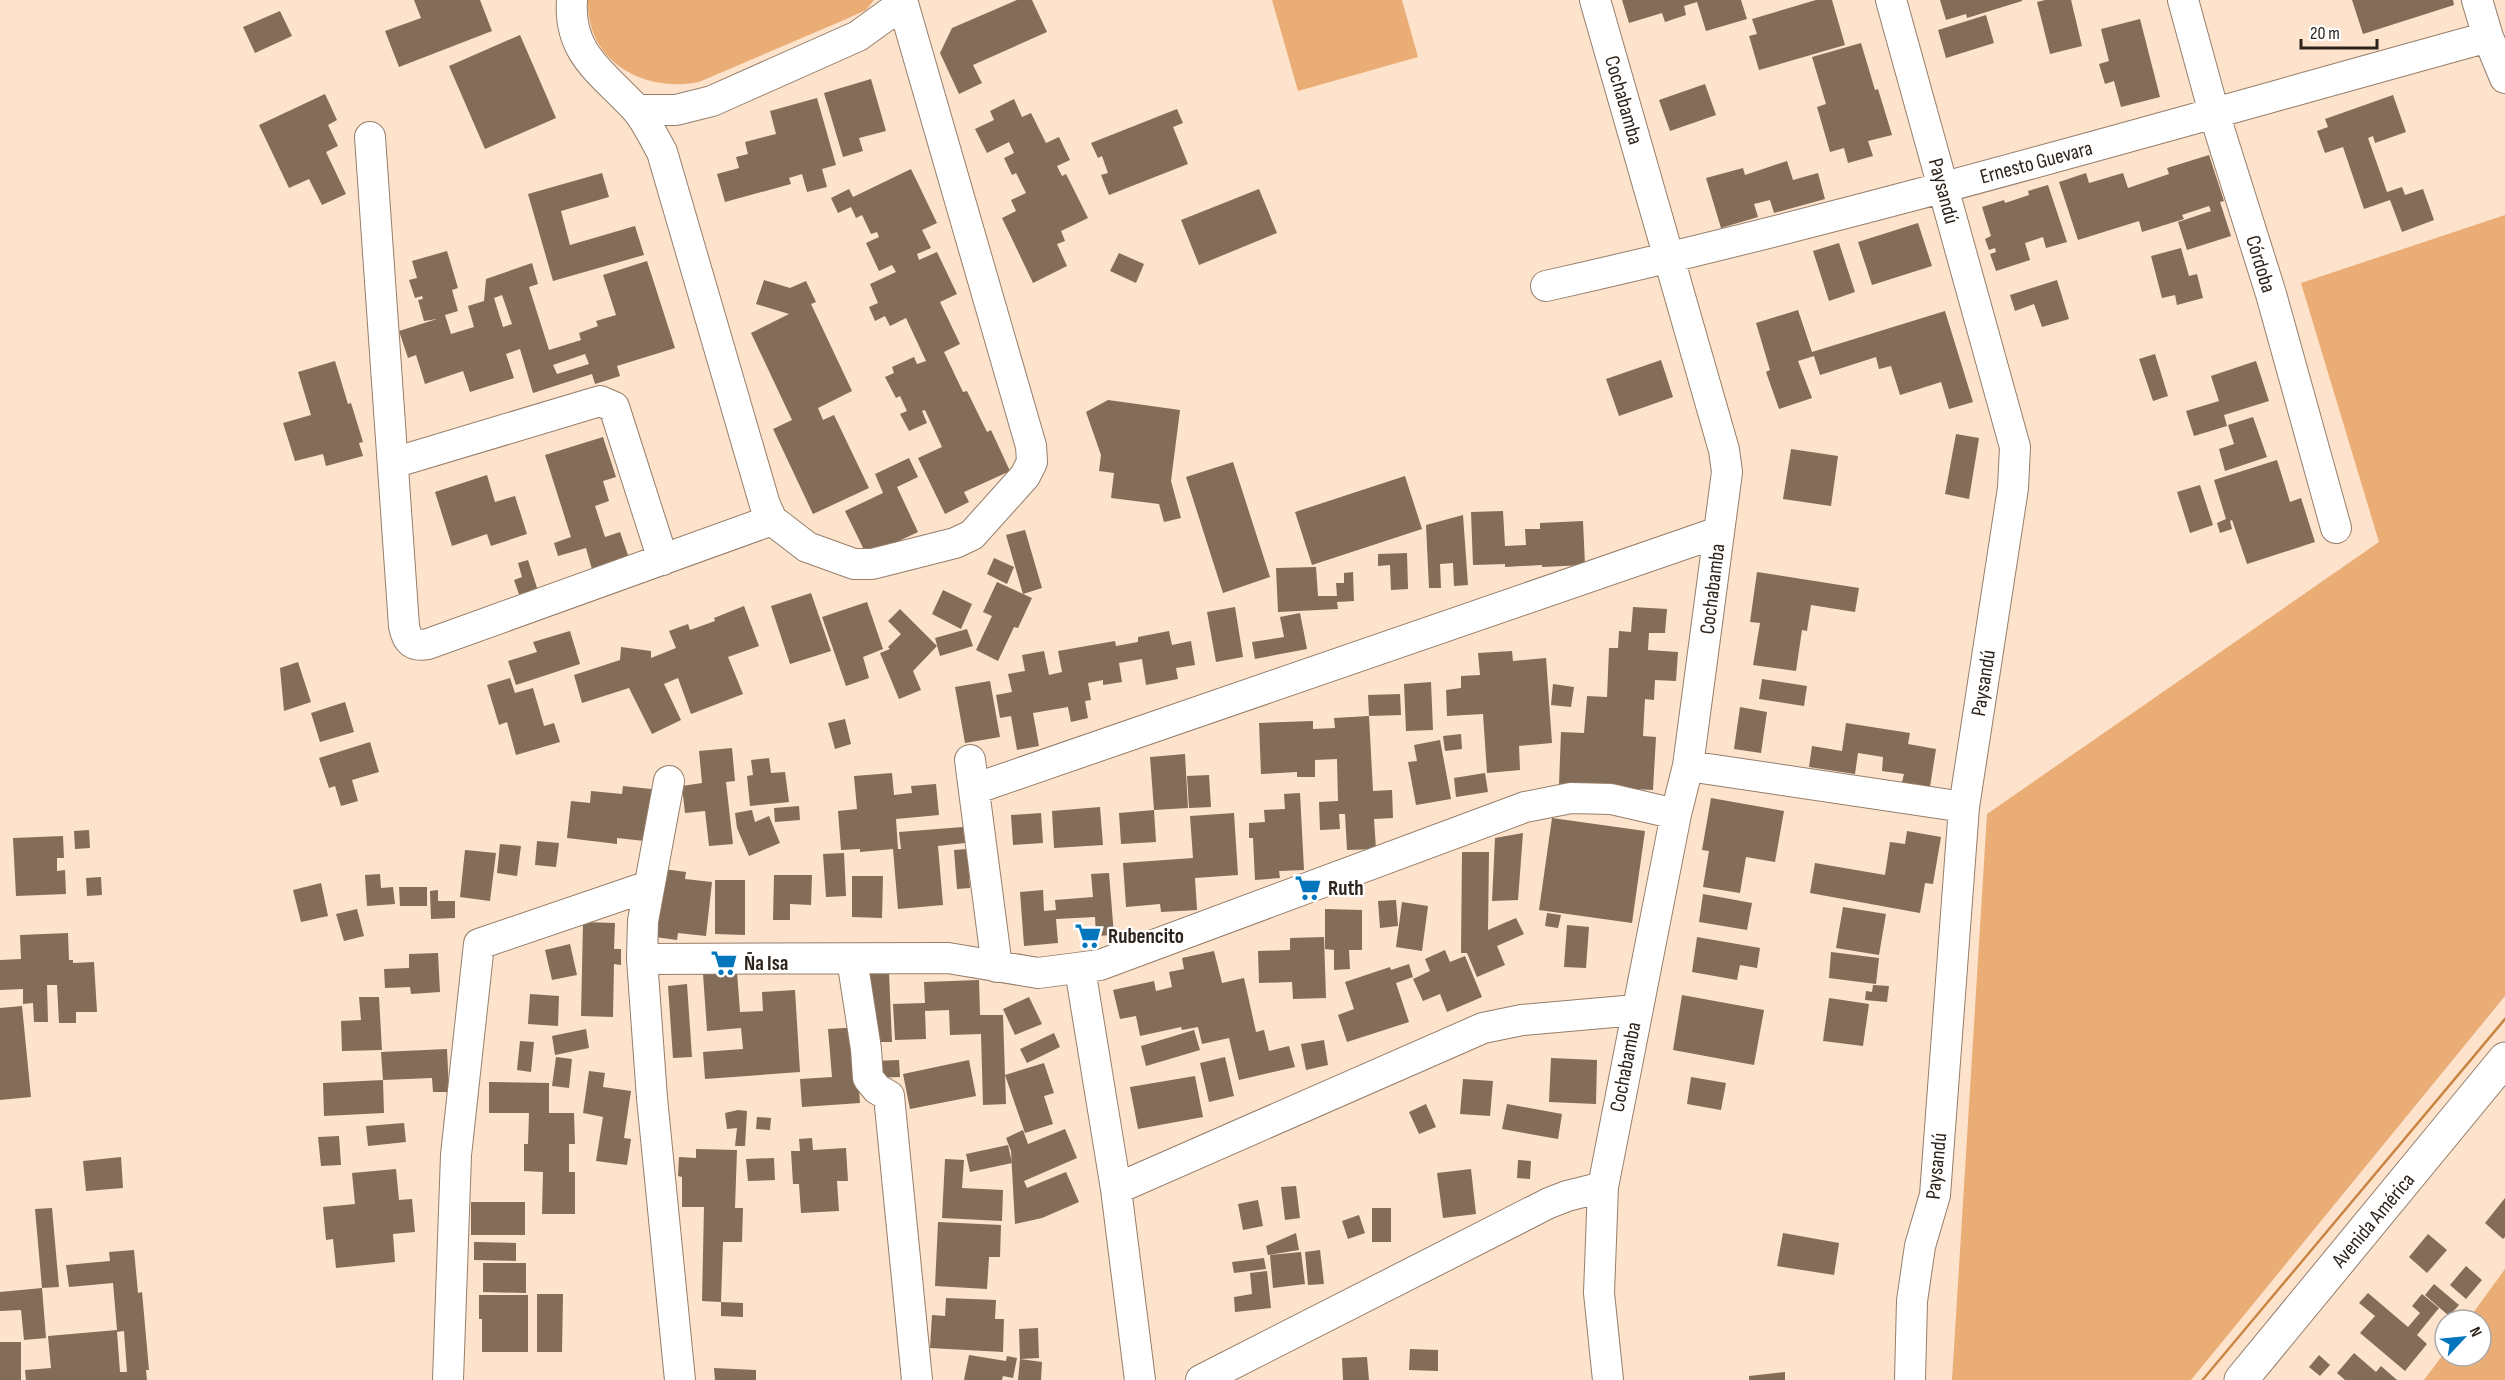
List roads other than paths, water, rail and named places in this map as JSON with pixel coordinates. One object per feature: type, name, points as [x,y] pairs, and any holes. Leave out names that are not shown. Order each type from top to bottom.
[{"type":"main road","name":"Avenida América","points":[[2241,1380],[2505,1059]]},
{"type":"street","points":[[572,0],[570,19],[590,65],[637,110],[662,152],[765,505],[772,520],[807,547],[854,564],[872,564],[955,543],[972,535],[1025,476],[1032,462],[1031,446],[902,2],[858,36],[712,101],[676,110],[637,110]]},
{"type":"street","name":"Cochabamba","points":[[1595,0],[1724,450],[1726,472],[1688,766],[1676,813],[1636,1010],[1603,1187],[1599,1293],[1608,1380]]},
{"type":"street","name":"Paysandú","points":[[1891,0],[2015,447],[2013,488],[1964,807],[1935,1195],[1920,1246],[1912,1301],[1910,1380]]},
{"type":"street","name":"Córdoba","points":[[2183,0],[2214,112],[2271,294],[2336,528]]},
{"type":"street","points":[[2476,0],[2505,78]]},
{"type":"street","name":"Ernesto Guevara","points":[[1546,286],[1670,258],[1944,187],[2488,37]]},
{"type":"street","points":[[370,137],[404,626],[408,639],[416,646],[428,645],[772,520]]},
{"type":"street","points":[[393,463],[600,401],[614,407],[663,560]]},
{"type":"street","points":[[974,789],[1719,532]]},
{"type":"street","points":[[970,760],[997,967]]},
{"type":"street","points":[[1688,766],[1964,807]]},
{"type":"street","points":[[669,781],[643,921],[642,959],[652,1098],[680,1380]]},
{"type":"street","points":[[642,959],[948,958],[1038,973],[1080,969],[1111,961],[1525,807],[1571,798],[1611,799],[1676,813]]},
{"type":"street","points":[[448,1380],[456,1155],[479,944],[649,886]]},
{"type":"street","points":[[852,959],[866,1049],[868,1078],[878,1089],[889,1096],[916,1380]]},
{"type":"street","points":[[1080,969],[1116,1189],[1140,1380]]},
{"type":"street","points":[[1116,1189],[1483,1028],[1522,1020],[1636,1010]]},
{"type":"street","points":[[1202,1380],[1549,1203],[1603,1187]]},
{"type":"place","name":"Ruth","points":[[1308,888]]},
{"type":"place","name":"Rubencito","points":[[1088,936]]},
{"type":"place","name":"Ña Isa","points":[[724,963]]}]
